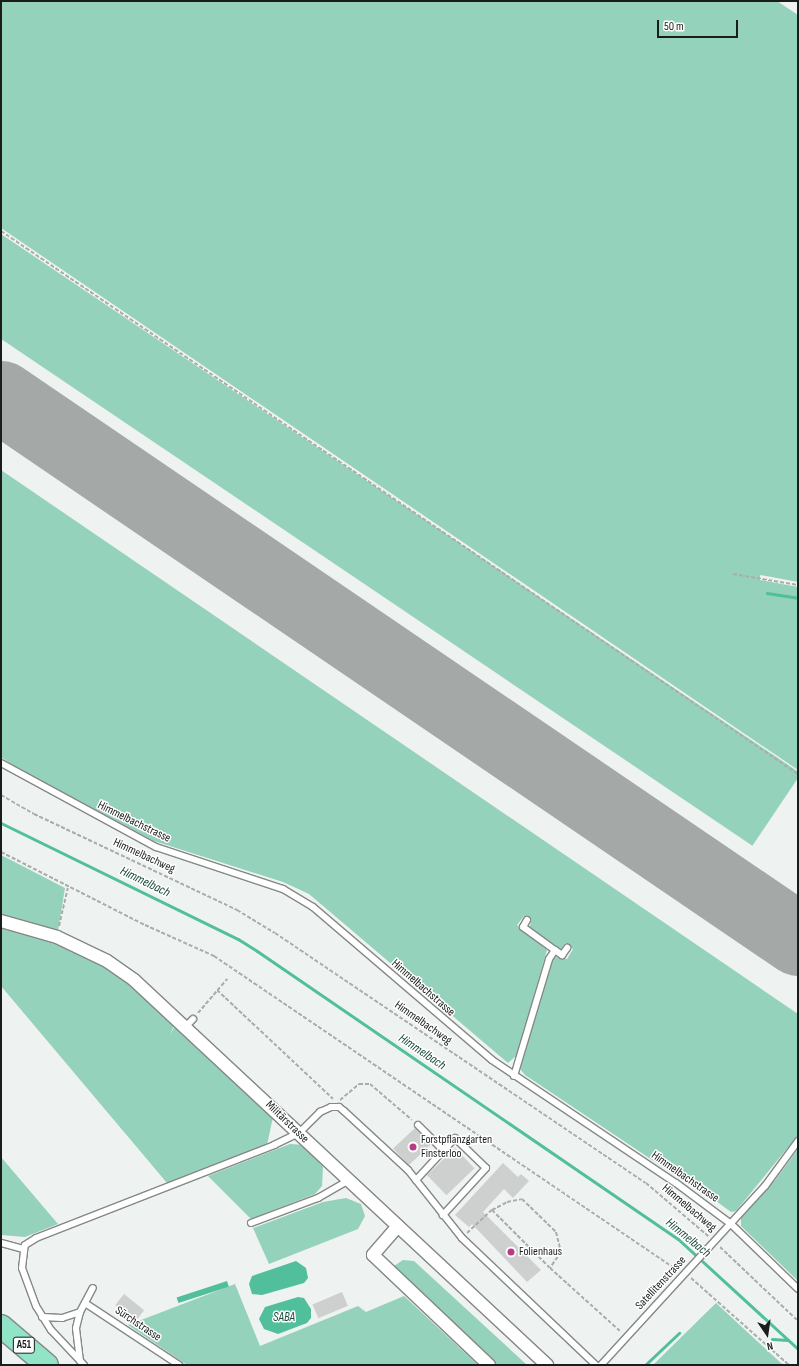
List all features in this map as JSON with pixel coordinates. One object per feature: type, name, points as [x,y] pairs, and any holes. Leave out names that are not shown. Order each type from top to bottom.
[{"type":"highway","name":"A51","points":[[1,1326],[47,1365]]},
{"type":"highway","name":"A51","points":[[1,1346],[24,1365]]},
{"type":"street","name":"Militärstrasse","points":[[1,921],[57,937],[107,961],[190,1022],[347,1180],[546,1365]]},
{"type":"street","points":[[398,1226],[373,1255],[489,1365]]},
{"type":"lane","name":"Himmelbachstrasse","points":[[1,763],[156,848],[283,889],[313,907],[445,1022],[514,1076],[676,1183],[731,1224],[798,1289]]},
{"type":"lane","points":[[527,920],[523,927],[562,955],[567,948]]},
{"type":"lane","points":[[514,1076],[549,959],[555,950]]},
{"type":"lane","points":[[82,1364],[42,1317],[22,1272],[23,1249],[36,1238],[274,1145],[299,1133],[325,1109],[339,1107],[416,1180],[462,1238],[596,1365]]},
{"type":"lane","points":[[418,1125],[444,1151]]},
{"type":"lane","points":[[416,1180],[456,1138],[486,1168],[443,1215]]},
{"type":"lane","name":"Satellitenstrasse","points":[[601,1365],[765,1186],[798,1141]]},
{"type":"lane","points":[[251,1223],[318,1198],[347,1180]]},
{"type":"lane","points":[[1,1243],[23,1249]]},
{"type":"lane","points":[[82,1364],[76,1334],[80,1312],[93,1288]]},
{"type":"lane","name":"Sürchstrasse","points":[[85,1303],[179,1365]]},
{"type":"lane","points":[[42,1317],[62,1318],[80,1312]]},
{"type":"path","points":[[1,231],[798,774]]},
{"type":"path","points":[[733,574],[798,585]]},
{"type":"path","name":"Himmelbachweg","points":[[1,795],[34,814],[237,910],[275,933],[646,1183],[798,1320]]},
{"type":"path","points":[[1,852],[68,887],[214,956],[676,1270],[688,1271],[789,1365]]},
{"type":"path","points":[[57,937],[68,887]]},
{"type":"path","points":[[190,1022],[227,979]]},
{"type":"path","points":[[217,990],[337,1103],[359,1084],[370,1084],[418,1125]]},
{"type":"path","points":[[462,1238],[492,1210],[507,1202],[522,1199],[556,1232],[561,1252],[550,1268]]},
{"type":"path","points":[[492,1210],[550,1268],[626,1337]]},
{"type":"shaded area","points":[[1,1],[777,1],[798,15],[798,582],[760,575],[760,580],[798,587],[798,770],[1,228]]},
{"type":"shaded area","points":[[1,234],[798,772],[798,778],[752,846],[1,339]]},
{"type":"shaded area","points":[[1,470],[798,1014],[798,1135],[736,1211],[731,1212],[708,1195],[703,1194],[525,1075],[520,1069],[552,963],[555,957],[567,959],[573,949],[565,943],[561,949],[529,928],[531,923],[524,916],[517,925],[547,950],[517,1055],[508,1063],[309,894],[283,882],[154,841],[23,772],[1,757]]},
{"type":"shaded area","points":[[1,855],[65,888],[57,937],[106,965],[148,997],[175,1023],[170,1035],[176,1024],[273,1117],[267,1145],[167,1183],[1,986]]},
{"type":"shaded area","points":[[290,1144],[305,1145],[323,1167],[322,1186],[315,1194],[251,1219],[208,1176]]},
{"type":"shaded area","points":[[798,1149],[798,1281],[741,1226],[741,1217],[776,1179]]},
{"type":"shaded area","points":[[1,1157],[58,1224],[25,1237],[1,1235]]},
{"type":"shaded area","points":[[346,1198],[361,1204],[365,1216],[358,1229],[269,1264],[253,1228],[323,1202]]},
{"type":"shaded area","points":[[403,1260],[414,1261],[527,1365],[487,1365],[393,1277],[394,1266]]},
{"type":"shaded area","points":[[235,1284],[260,1346],[358,1306],[366,1312],[404,1296],[478,1365],[187,1365],[128,1325]]},
{"type":"shaded area","points":[[716,1303],[783,1365],[653,1365]]},
{"type":"water","name":"SABA","points":[[296,1261],[306,1268],[308,1278],[304,1283],[262,1295],[252,1294],[249,1284],[252,1276]]},
{"type":"water","points":[[227,1281],[229,1287],[178,1303],[177,1297]]},
{"type":"water","name":"SABA","points":[[298,1297],[304,1298],[311,1309],[311,1318],[307,1323],[278,1334],[264,1329],[259,1319],[265,1307]]},
{"type":"building","name":"Forstpflanzgarten Finsterloo","points":[[415,1128],[431,1145],[409,1165],[393,1148]]},
{"type":"building","points":[[455,1148],[474,1168],[446,1195],[427,1175]]},
{"type":"building","points":[[503,1163],[518,1177],[521,1174],[529,1181],[513,1198],[504,1189],[483,1212],[541,1270],[527,1282],[472,1224],[469,1227],[455,1215]]},
{"type":"building","points":[[342,1292],[348,1306],[318,1318],[313,1305]]},
{"type":"building","points":[[124,1294],[144,1310],[135,1321],[115,1305]]},
{"type":"waterway","points":[[767,593],[798,598]]},
{"type":"waterway","name":"Himmelbach","points":[[1,823],[238,939],[257,951],[678,1239],[798,1349]]},
{"type":"waterway","points":[[645,1365],[679,1333]]},
{"type":"waterway","points":[[772,1339],[788,1340]]},
{"type":"runway","points":[[1,397],[798,939]]},
{"type":"place","name":"Forstpflanzgarten Finsterloo","points":[[413,1147]]},
{"type":"place","name":"Folienhaus","points":[[511,1252]]}]
